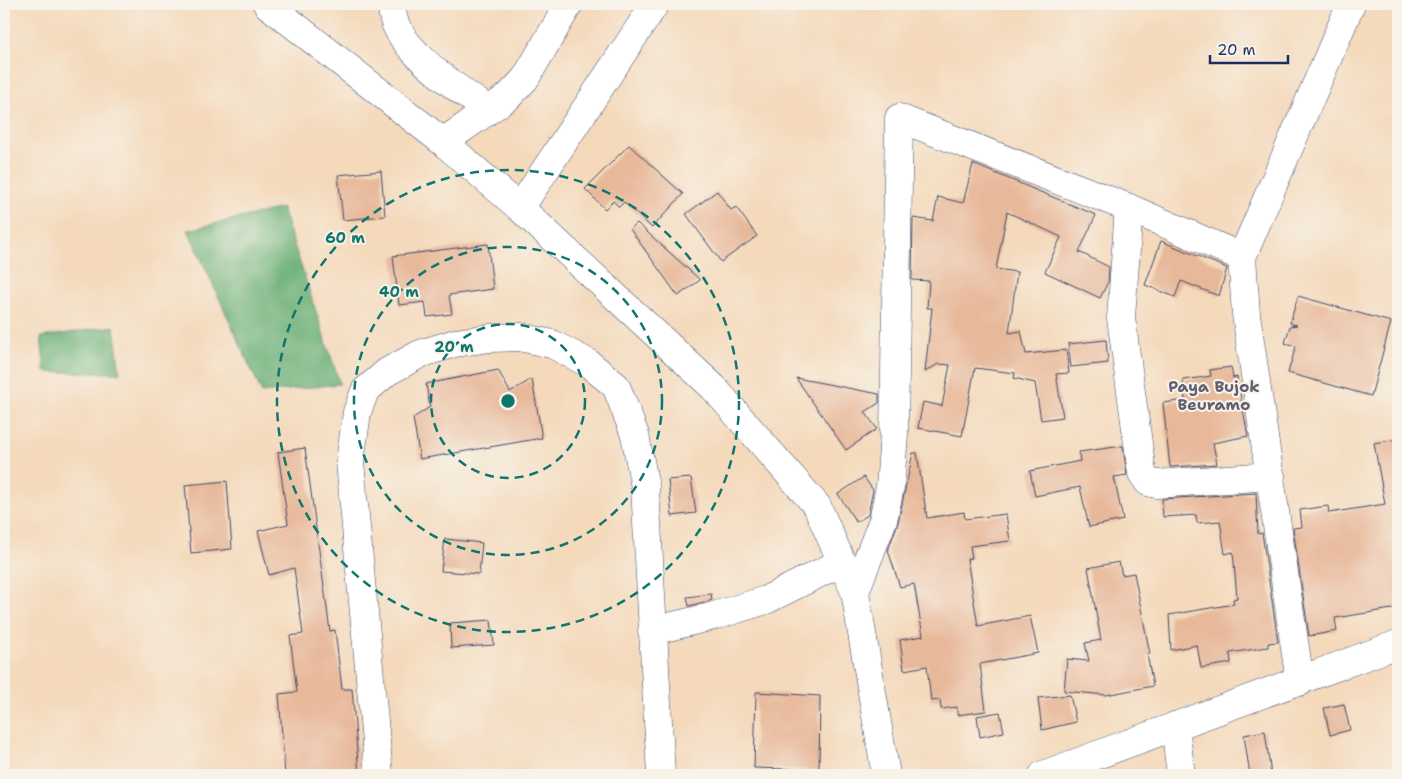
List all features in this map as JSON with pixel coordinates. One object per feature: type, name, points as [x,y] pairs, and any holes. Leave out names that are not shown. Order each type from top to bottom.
[{"type":"street","points":[[393,4],[392,10],[397,28],[414,50],[456,87],[487,109]]},
{"type":"street","points":[[443,142],[487,109],[509,96],[525,79],[569,4]]},
{"type":"street","points":[[520,208],[655,4]]},
{"type":"street","points":[[1300,682],[1246,314],[1242,256],[1351,4]]},
{"type":"street","points":[[272,5],[443,142],[520,208],[713,388],[817,506],[855,592],[886,775]]},
{"type":"street","points":[[855,592],[883,520],[890,487],[894,434],[899,118],[1129,208],[1242,256]]},
{"type":"street","points":[[1129,208],[1121,318],[1142,474],[1148,482],[1156,484],[1271,476]]},
{"type":"street","points":[[378,775],[350,462],[352,436],[357,412],[365,392],[387,372],[420,354],[455,344],[490,338],[520,337],[552,344],[588,363],[616,386],[635,435],[645,487],[659,773]]},
{"type":"street","points":[[652,631],[714,616],[766,600],[842,562]]},
{"type":"street","points":[[1043,775],[1300,682],[1398,644]]},
{"type":"street","points":[[1175,726],[1181,775]]},
{"type":"green space","points":[[282,208],[340,384],[262,393],[188,230]]},
{"type":"green space","points":[[114,326],[120,373],[45,372],[41,337]]},
{"type":"building","points":[[629,145],[683,194],[652,228],[624,202],[619,207],[613,201],[605,209],[585,189]]},
{"type":"building","points":[[973,164],[1096,215],[1079,252],[1109,267],[1108,282],[1100,298],[1045,272],[1061,237],[1007,212],[996,269],[1017,272],[1009,333],[1021,331],[1026,354],[1066,350],[1069,373],[1056,374],[1063,417],[1041,420],[1035,383],[1014,378],[1015,373],[975,368],[962,436],[918,428],[923,402],[942,406],[950,365],[938,364],[925,372],[932,308],[927,308],[929,281],[912,280],[913,218],[933,221],[938,197],[963,203]]},
{"type":"building","points":[[381,171],[385,216],[343,220],[338,175]]},
{"type":"building","points":[[717,191],[731,210],[736,207],[757,236],[721,262],[686,214]]},
{"type":"building","points":[[637,223],[700,280],[678,296],[630,229]]},
{"type":"building","points":[[1161,241],[1227,268],[1219,296],[1181,281],[1175,297],[1145,285]]},
{"type":"building","points":[[488,244],[493,289],[449,295],[452,314],[427,317],[425,302],[399,305],[393,256]]},
{"type":"building","points":[[1298,296],[1391,322],[1371,396],[1288,373],[1296,346],[1285,343],[1290,326],[1297,325],[1290,323]]},
{"type":"building","points":[[1106,340],[1108,363],[1071,367],[1068,344]]},
{"type":"building","points":[[1231,367],[1233,378],[1237,377],[1248,436],[1213,443],[1217,464],[1170,467],[1163,403],[1185,400],[1183,380],[1211,376],[1210,370]]},
{"type":"building","points":[[498,370],[510,392],[532,379],[542,438],[420,459],[413,418],[430,407],[426,384]]},
{"type":"building","points":[[796,378],[879,394],[879,403],[865,412],[877,429],[846,450]]},
{"type":"building","points":[[1398,439],[1398,608],[1335,618],[1337,631],[1309,636],[1293,528],[1302,527],[1300,510],[1328,506],[1329,513],[1385,504],[1374,443]]},
{"type":"building","points":[[1123,446],[1127,475],[1114,477],[1123,520],[1089,527],[1080,487],[1035,496],[1030,471],[1080,461],[1079,452]]},
{"type":"building","points":[[305,448],[330,631],[335,630],[342,689],[352,689],[359,775],[285,775],[279,694],[297,692],[290,636],[303,634],[294,568],[269,575],[258,531],[288,524],[278,452]]},
{"type":"building","points":[[913,453],[917,453],[927,518],[964,512],[965,519],[1006,514],[1010,541],[970,546],[972,558],[967,559],[978,626],[1030,616],[1038,653],[980,664],[986,711],[957,715],[957,707],[941,709],[940,700],[931,701],[927,666],[904,670],[900,640],[923,636],[914,584],[900,587],[888,550],[898,523]]},
{"type":"building","points":[[864,477],[873,490],[868,515],[856,522],[838,494]]},
{"type":"building","points":[[691,478],[696,513],[672,516],[668,480]]},
{"type":"building","points":[[227,481],[232,549],[191,553],[185,485]]},
{"type":"building","points":[[1256,493],[1258,534],[1262,533],[1278,642],[1268,643],[1268,647],[1230,653],[1231,663],[1201,668],[1197,645],[1171,650],[1169,615],[1234,604],[1233,599],[1237,598],[1233,552],[1225,554],[1220,521],[1197,523],[1196,515],[1163,517],[1162,499]]},
{"type":"building","points":[[445,539],[482,543],[479,574],[441,571]]},
{"type":"building","points":[[1119,562],[1122,575],[1134,573],[1150,654],[1147,654],[1153,686],[1106,695],[1064,691],[1067,659],[1089,661],[1085,643],[1101,640],[1088,568]]},
{"type":"building","points":[[711,594],[712,600],[689,606],[687,597]]},
{"type":"building","points":[[491,620],[494,645],[451,648],[450,623]]},
{"type":"building","points":[[756,692],[820,696],[819,770],[754,768]]},
{"type":"building","points":[[1070,695],[1076,722],[1042,730],[1038,698]]},
{"type":"building","points":[[1344,704],[1350,730],[1330,735],[1324,708]]},
{"type":"building","points":[[1000,712],[1004,732],[980,737],[977,716]]},
{"type":"building","points":[[1265,731],[1271,775],[1250,775],[1244,735]]},
{"type":"district","name":"Paya Bujok Beuramo","points":[[1214,395]]}]
